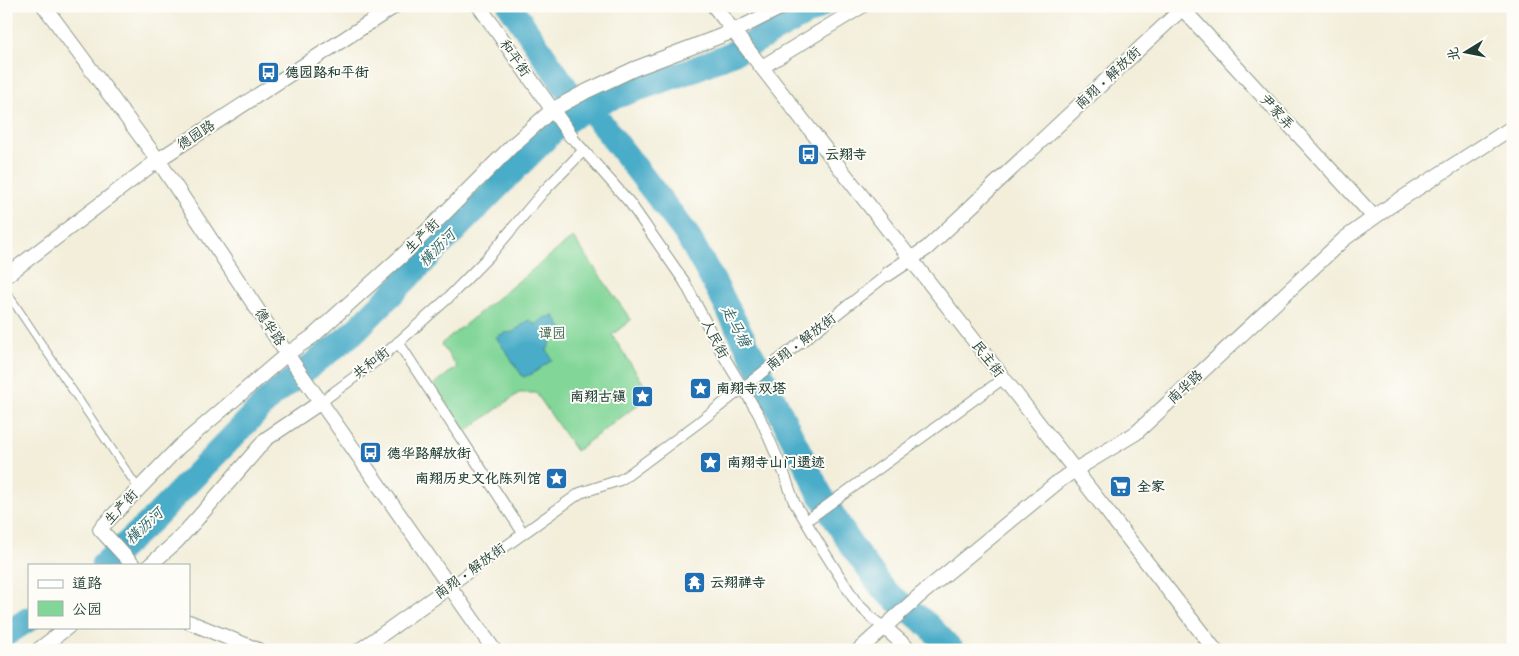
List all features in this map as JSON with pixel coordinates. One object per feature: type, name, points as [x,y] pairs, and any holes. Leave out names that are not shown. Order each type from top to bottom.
[{"type":"street","name":"德华路","points":[[44,6],[158,160],[287,354],[494,650]]},
{"type":"street","name":"德园路","points":[[6,276],[158,160],[395,6]]},
{"type":"street","name":"和平街","points":[[479,6],[556,116]]},
{"type":"street","points":[[714,6],[734,31]]},
{"type":"street","name":"生产街","points":[[132,564],[104,534],[138,488],[179,448],[287,354],[312,337],[406,252],[512,146],[556,116],[566,102],[585,92],[634,69],[734,31],[784,6]]},
{"type":"street","points":[[762,67],[862,6]]},
{"type":"street","name":"尹家弄","points":[[1182,7],[1374,217]]},
{"type":"street","name":"南翔 • 解放街","points":[[360,650],[580,492],[620,480],[628,475],[756,378],[888,274],[927,248],[1182,7]]},
{"type":"street","name":"民主街","points":[[734,31],[1215,650]]},
{"type":"street","name":"人民街","points":[[556,116],[583,151],[630,203],[668,257],[693,297],[723,355],[760,415],[794,502],[835,571],[856,602],[910,650]]},
{"type":"street","name":"南华路","points":[[859,650],[919,596],[1075,470],[1136,433],[1330,251],[1374,217],[1513,127]]},
{"type":"street","name":"共和街","points":[[151,564],[197,519],[262,443],[384,355],[447,299],[475,270],[528,207],[583,151]]},
{"type":"street","points":[[398,342],[523,533]]},
{"type":"street","points":[[806,521],[1004,378]]},
{"type":"street","points":[[190,622],[258,650]]},
{"type":"street","points":[[38,650],[67,628]]},
{"type":"lane","points":[[6,291],[138,488]]},
{"type":"green space","name":"谭园","points":[[573,237],[631,320],[612,335],[651,395],[576,451],[536,393],[519,393],[465,432],[434,384],[457,367],[441,344]]},
{"type":"water","points":[[554,316],[563,329],[553,337],[547,350],[552,360],[532,374],[523,377],[496,337],[504,333],[513,332],[529,320],[536,325],[544,318]]},
{"type":"waterway","name":"走马塘","points":[[510,6],[568,91],[588,106],[686,233],[756,363],[819,492],[851,545],[884,590],[927,624],[952,650]]},
{"type":"waterway","name":"横沥河","points":[[104,564],[153,519],[272,396],[353,333],[554,130],[588,106],[687,72],[740,50],[820,6]]},
{"type":"waterway","name":"横沥河","points":[[6,634],[28,620]]},
{"type":"place","name":"德园路和平街","points":[[269,72]]},
{"type":"place","name":"云翔寺","points":[[809,154]]},
{"type":"place","name":"南翔寺双塔","points":[[700,388]]},
{"type":"place","name":"南翔古镇","points":[[642,396]]},
{"type":"place","name":"德华路解放街","points":[[371,453]]},
{"type":"place","name":"南翔寺山门遗迹","points":[[711,462]]},
{"type":"place","name":"南翔历史文化陈列馆","points":[[557,478]]},
{"type":"place","name":"全家","points":[[1121,486]]},
{"type":"place","name":"云翔禅寺","points":[[694,582]]}]
